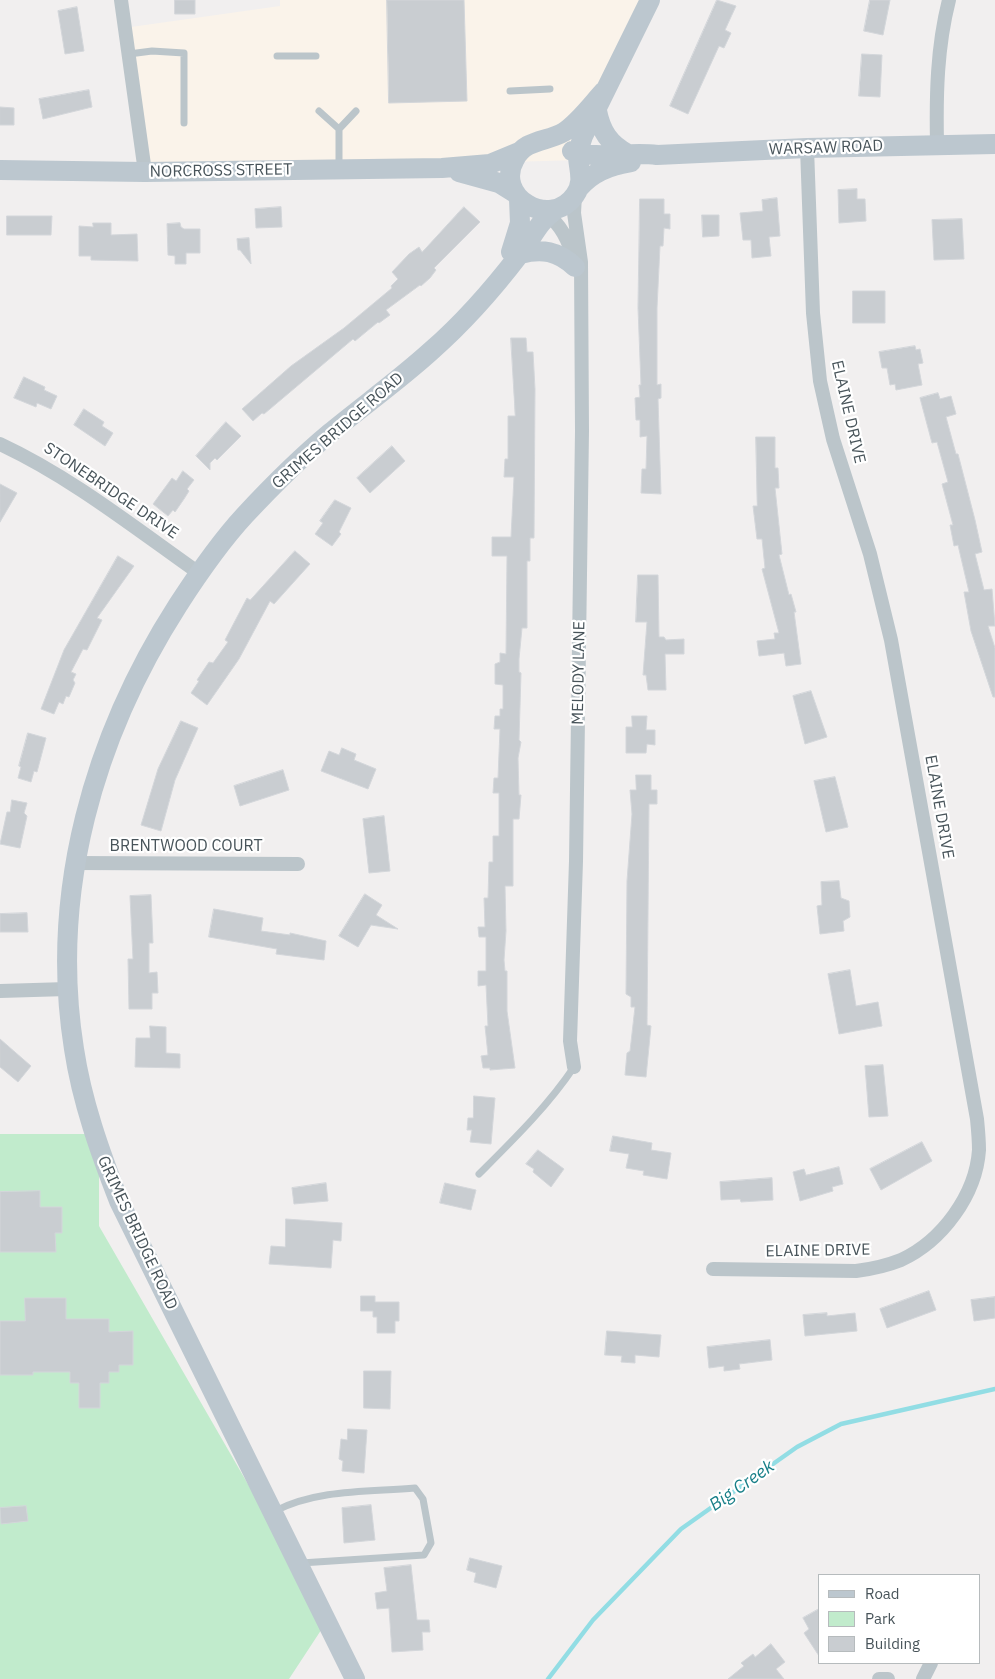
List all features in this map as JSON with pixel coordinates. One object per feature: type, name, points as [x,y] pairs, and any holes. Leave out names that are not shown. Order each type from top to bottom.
[{"type":"street","points":[[121,0],[145,172]]},
{"type":"street","points":[[577,192],[581,180],[576,156],[583,136],[597,111],[604,91],[650,0]]},
{"type":"street","points":[[937,144],[936,96],[939,53],[949,0]]},
{"type":"street","points":[[519,152],[525,146],[565,131],[604,91]]},
{"type":"street","points":[[597,111],[606,137],[616,147],[628,154]]},
{"type":"street","points":[[541,140],[559,143],[576,156]]},
{"type":"street","name":"WARSAW ROAD","points":[[576,156],[657,155],[937,144],[995,144]]},
{"type":"street","name":"ELAINE DRIVE","points":[[713,1269],[856,1271],[880,1267],[900,1260],[931,1240],[956,1212],[972,1182],[979,1150],[978,1119],[891,640],[870,554],[833,439],[820,381],[813,313],[807,148]]},
{"type":"street","name":"NORCROSS STREET","points":[[0,170],[145,172],[442,168],[490,164],[519,152]]},
{"type":"street","name":"GRIMES BRIDGE ROAD","points":[[502,275],[519,232],[521,216],[517,196],[512,185],[511,168],[519,152]]},
{"type":"street","name":"WARSAW ROAD","points":[[577,192],[592,176],[612,166],[657,155]]},
{"type":"street","name":"NORCROSS STREET","points":[[442,168],[499,183],[517,196]]},
{"type":"street","name":"GRIMES BRIDGE ROAD","points":[[355,1679],[300,1563],[272,1512],[116,1193],[98,1146],[83,1097],[73,1048],[67,989],[68,927],[75,863],[94,781],[116,720],[153,644],[199,573],[243,517],[291,468],[432,350],[471,312],[520,254],[547,212],[563,206],[577,192]]},
{"type":"street","name":"MELODY LANE","points":[[574,1067],[570,1041],[576,861],[581,567],[577,273],[580,254],[574,214],[577,192]]},
{"type":"street","points":[[517,196],[532,208],[547,212]]},
{"type":"street","name":"MELODY LANE","points":[[547,212],[566,237],[577,273]]},
{"type":"street","points":[[520,254],[550,251],[562,256],[577,273]]},
{"type":"street","name":"STONEBRIDGE DRIVE","points":[[0,444],[29,457],[76,487],[199,573]]},
{"type":"street","name":"BRENTWOOD COURT","points":[[75,863],[298,864]]},
{"type":"street","points":[[0,991],[67,989]]},
{"type":"street","points":[[923,1679],[930,1664]]},
{"type":"street","points":[[879,1679],[888,1679]]},
{"type":"lane","points":[[129,54],[152,51],[184,53],[184,123]]},
{"type":"lane","points":[[277,56],[316,56]]},
{"type":"lane","points":[[510,91],[550,89]]},
{"type":"lane","points":[[319,111],[339,129]]},
{"type":"lane","points":[[339,168],[339,129],[356,111]]},
{"type":"lane","points":[[479,1174],[526,1128],[557,1092],[574,1067]]},
{"type":"lane","points":[[272,1512],[294,1501],[315,1496],[351,1492],[415,1488],[423,1499],[431,1543],[424,1555],[300,1563]]},
{"type":"shaded area","points":[[280,0],[651,0],[581,160],[144,172],[131,27],[280,6]]},
{"type":"green space","points":[[0,1134],[99,1134],[99,1226],[294,1564],[329,1618],[289,1679],[0,1679]]},
{"type":"building","points":[[175,0],[195,0],[195,14],[175,14]]},
{"type":"building","points":[[387,0],[464,0],[467,101],[389,103]]},
{"type":"building","points":[[717,0],[736,6],[725,30],[731,33],[724,48],[719,46],[688,114],[670,106]]},
{"type":"building","points":[[870,0],[890,0],[883,35],[864,31]]},
{"type":"building","points":[[77,7],[84,51],[65,54],[58,11]]},
{"type":"building","points":[[862,54],[882,55],[880,97],[859,96]]},
{"type":"building","points":[[89,90],[92,107],[43,119],[39,99]]},
{"type":"building","points":[[0,107],[14,108],[14,125],[0,125]]},
{"type":"building","points":[[857,189],[857,199],[865,199],[866,221],[839,223],[838,190]]},
{"type":"building","points":[[777,198],[780,236],[769,237],[771,256],[752,258],[751,240],[743,240],[740,213],[763,211],[762,200]]},
{"type":"building","points":[[640,199],[664,199],[664,214],[670,214],[670,229],[664,228],[663,246],[660,246],[657,308],[657,385],[661,384],[661,398],[658,399],[661,494],[641,493],[642,469],[646,469],[647,436],[640,437],[640,420],[636,420],[635,398],[640,397],[639,385],[641,385],[638,308]]},
{"type":"building","points":[[281,207],[282,227],[256,228],[255,209]]},
{"type":"building","points":[[464,207],[480,222],[434,268],[436,270],[430,278],[386,310],[390,315],[378,322],[355,341],[353,339],[264,414],[262,413],[253,421],[242,409],[291,366],[344,328],[392,288],[391,286],[398,279],[392,272],[409,254],[419,247],[422,252]]},
{"type":"building","points":[[702,215],[719,215],[719,236],[703,237]]},
{"type":"building","points":[[7,216],[52,216],[51,235],[7,235]]},
{"type":"building","points":[[962,219],[964,259],[934,260],[932,220]]},
{"type":"building","points":[[93,223],[111,223],[111,235],[137,234],[138,261],[91,260],[91,256],[79,256],[79,226],[93,227]]},
{"type":"building","points":[[180,223],[184,229],[200,229],[200,253],[186,253],[186,264],[175,264],[175,256],[168,255],[167,224]]},
{"type":"building","points":[[249,238],[251,264],[238,250],[237,239]]},
{"type":"building","points":[[853,291],[885,291],[885,323],[853,323]]},
{"type":"building","points":[[511,338],[526,338],[527,352],[533,352],[535,389],[534,538],[530,538],[530,561],[527,561],[527,628],[522,628],[519,659],[519,672],[521,673],[519,740],[521,742],[518,758],[519,795],[521,795],[519,819],[513,819],[513,886],[505,886],[506,931],[504,960],[505,971],[507,971],[507,1011],[515,1068],[490,1070],[490,1068],[483,1068],[481,1056],[488,1055],[485,1026],[488,1026],[486,985],[478,986],[478,971],[486,971],[486,937],[479,937],[478,927],[485,927],[484,898],[488,898],[489,862],[493,862],[493,836],[499,836],[499,793],[493,793],[494,778],[498,778],[500,729],[494,729],[495,716],[500,716],[500,709],[503,709],[503,685],[495,684],[495,664],[500,662],[500,653],[506,654],[507,556],[492,556],[492,537],[511,537],[514,477],[504,477],[505,459],[508,459],[508,416],[515,416]]},
{"type":"building","points":[[915,346],[916,350],[920,349],[923,363],[918,364],[922,385],[896,390],[895,384],[890,385],[887,368],[882,368],[879,352]]},
{"type":"building","points":[[24,377],[45,387],[44,390],[57,396],[51,409],[37,403],[36,407],[14,398]]},
{"type":"building","points":[[938,393],[940,399],[951,396],[956,414],[946,417],[956,454],[958,454],[975,520],[982,552],[975,554],[984,590],[992,589],[995,626],[988,626],[995,648],[995,697],[993,697],[971,631],[964,592],[969,592],[958,545],[954,546],[950,525],[953,525],[942,484],[948,482],[937,442],[932,443],[920,398]]},
{"type":"building","points":[[84,409],[104,422],[102,426],[113,433],[105,446],[74,425]]},
{"type":"building","points":[[226,422],[241,436],[217,460],[215,458],[210,463],[210,470],[196,456]]},
{"type":"building","points":[[756,437],[775,437],[775,468],[778,468],[779,488],[775,488],[782,554],[779,555],[789,595],[791,594],[796,612],[794,612],[801,664],[786,666],[784,653],[759,656],[757,641],[775,639],[774,633],[779,633],[762,569],[765,568],[762,539],[757,539],[753,506],[757,506]]},
{"type":"building","points":[[392,446],[405,461],[370,493],[357,478]]},
{"type":"building","points":[[183,471],[194,480],[175,512],[173,510],[168,516],[153,504],[172,478],[176,481]]},
{"type":"building","points":[[0,484],[17,493],[0,522]]},
{"type":"building","points":[[335,500],[351,508],[339,532],[341,534],[332,546],[315,534],[323,523],[320,521]]},
{"type":"building","points":[[295,551],[310,564],[274,604],[270,601],[239,659],[207,705],[191,693],[199,681],[197,680],[209,662],[213,663],[228,642],[225,640],[247,598],[250,600]]},
{"type":"building","points":[[118,556],[134,566],[97,618],[102,620],[87,650],[83,649],[71,672],[76,674],[73,680],[75,683],[69,697],[66,696],[63,704],[59,702],[54,714],[41,709],[64,650]]},
{"type":"building","points":[[638,575],[658,575],[659,637],[664,637],[666,640],[684,639],[684,654],[665,654],[666,690],[648,690],[646,675],[643,675],[647,622],[636,622]]},
{"type":"building","points":[[811,691],[827,737],[805,744],[793,696]]},
{"type":"building","points":[[632,716],[647,716],[646,730],[655,730],[655,745],[647,744],[646,753],[626,753],[626,727],[632,727]]},
{"type":"building","points":[[181,721],[198,728],[175,780],[161,831],[141,825],[158,769]]},
{"type":"building","points":[[28,733],[46,738],[37,772],[34,771],[31,782],[18,778],[21,767],[19,766]]},
{"type":"building","points":[[342,748],[356,754],[354,760],[376,769],[368,789],[321,771],[329,751],[339,755]]},
{"type":"building","points":[[283,770],[289,790],[240,806],[234,786]]},
{"type":"building","points":[[636,775],[651,775],[651,790],[657,790],[657,804],[649,804],[647,1025],[651,1026],[646,1077],[625,1075],[635,1007],[631,1007],[631,997],[626,994],[627,881],[632,814],[630,790],[636,790]]},
{"type":"building","points":[[835,777],[848,827],[826,832],[814,781]]},
{"type":"building","points":[[12,800],[27,803],[24,813],[27,816],[20,848],[0,844],[7,812],[10,812]]},
{"type":"building","points":[[384,816],[390,871],[369,873],[363,819]]},
{"type":"building","points":[[839,881],[841,898],[849,901],[850,917],[843,921],[844,931],[820,934],[817,906],[822,905],[821,882]]},
{"type":"building","points":[[365,894],[382,905],[376,915],[398,929],[371,925],[358,947],[339,936]]},
{"type":"building","points":[[151,895],[153,943],[149,943],[149,973],[157,972],[158,993],[152,993],[152,1009],[129,1009],[128,959],[133,959],[130,896]]},
{"type":"building","points":[[214,909],[263,918],[261,931],[290,935],[290,933],[326,941],[324,960],[276,954],[277,949],[209,937]]},
{"type":"building","points":[[27,913],[28,932],[0,932],[0,914]]},
{"type":"building","points":[[850,970],[856,1006],[878,1002],[882,1026],[839,1034],[828,974]]},
{"type":"building","points":[[150,1026],[166,1027],[166,1053],[180,1054],[180,1068],[135,1067],[136,1038],[150,1038]]},
{"type":"building","points":[[0,1039],[31,1066],[18,1082],[0,1067]]},
{"type":"building","points":[[883,1065],[888,1116],[869,1117],[865,1066]]},
{"type":"building","points":[[474,1096],[495,1098],[491,1144],[470,1142],[472,1130],[467,1130],[468,1118],[473,1118]]},
{"type":"building","points":[[613,1136],[652,1143],[651,1150],[671,1153],[667,1179],[643,1175],[644,1171],[626,1168],[629,1154],[610,1151]]},
{"type":"building","points":[[922,1142],[932,1161],[881,1190],[870,1169]]},
{"type":"building","points":[[538,1150],[564,1169],[551,1187],[533,1172],[534,1169],[526,1164]]},
{"type":"building","points":[[839,1167],[843,1184],[832,1187],[833,1191],[800,1201],[793,1172],[804,1169],[806,1175]]},
{"type":"building","points":[[772,1178],[773,1200],[741,1202],[740,1199],[721,1200],[720,1182]]},
{"type":"building","points":[[326,1183],[328,1201],[294,1204],[292,1188]]},
{"type":"building","points":[[445,1183],[476,1190],[471,1210],[440,1203]]},
{"type":"building","points":[[40,1191],[40,1207],[62,1207],[62,1233],[55,1233],[56,1252],[0,1252],[0,1192]]},
{"type":"building","points":[[286,1219],[342,1223],[341,1241],[333,1240],[331,1268],[269,1264],[271,1246],[285,1247]]},
{"type":"building","points":[[929,1291],[936,1310],[887,1328],[880,1309]]},
{"type":"building","points":[[361,1296],[375,1296],[375,1302],[399,1302],[399,1321],[395,1321],[395,1333],[377,1333],[377,1317],[373,1317],[373,1311],[361,1311]]},
{"type":"building","points":[[995,1297],[995,1318],[974,1321],[971,1300]]},
{"type":"building","points":[[25,1298],[66,1298],[66,1319],[109,1319],[109,1332],[133,1331],[133,1365],[119,1365],[119,1372],[109,1372],[109,1383],[100,1383],[100,1408],[79,1408],[79,1383],[70,1383],[70,1372],[33,1372],[33,1375],[0,1375],[0,1321],[25,1321]]},
{"type":"building","points":[[827,1313],[827,1316],[855,1313],[857,1331],[805,1336],[803,1315]]},
{"type":"building","points":[[607,1331],[661,1335],[659,1357],[635,1355],[635,1363],[621,1362],[622,1356],[605,1355]]},
{"type":"building","points":[[770,1340],[772,1360],[739,1364],[740,1369],[724,1371],[724,1366],[709,1368],[707,1347]]},
{"type":"building","points":[[364,1371],[391,1371],[390,1409],[364,1408]]},
{"type":"building","points":[[348,1429],[367,1430],[364,1473],[342,1471],[343,1461],[339,1459],[341,1439],[347,1440]]},
{"type":"building","points":[[371,1505],[375,1540],[344,1543],[342,1508]]},
{"type":"building","points":[[26,1506],[28,1521],[1,1524],[0,1508]]},
{"type":"building","points":[[470,1558],[502,1566],[496,1588],[474,1582],[476,1573],[467,1570]]},
{"type":"building","points":[[411,1565],[417,1620],[429,1620],[430,1632],[422,1632],[423,1650],[392,1652],[389,1608],[377,1609],[375,1593],[387,1591],[384,1568]]},
{"type":"building","points":[[818,1610],[818,1654],[804,1633],[809,1629],[803,1618]]},
{"type":"building","points":[[771,1644],[785,1662],[776,1669],[784,1679],[728,1679],[744,1666],[741,1663],[753,1654],[755,1657]]},
{"type":"waterway","name":"Big Creek","points":[[548,1679],[593,1620],[681,1529],[797,1447],[841,1424],[995,1389]]}]
